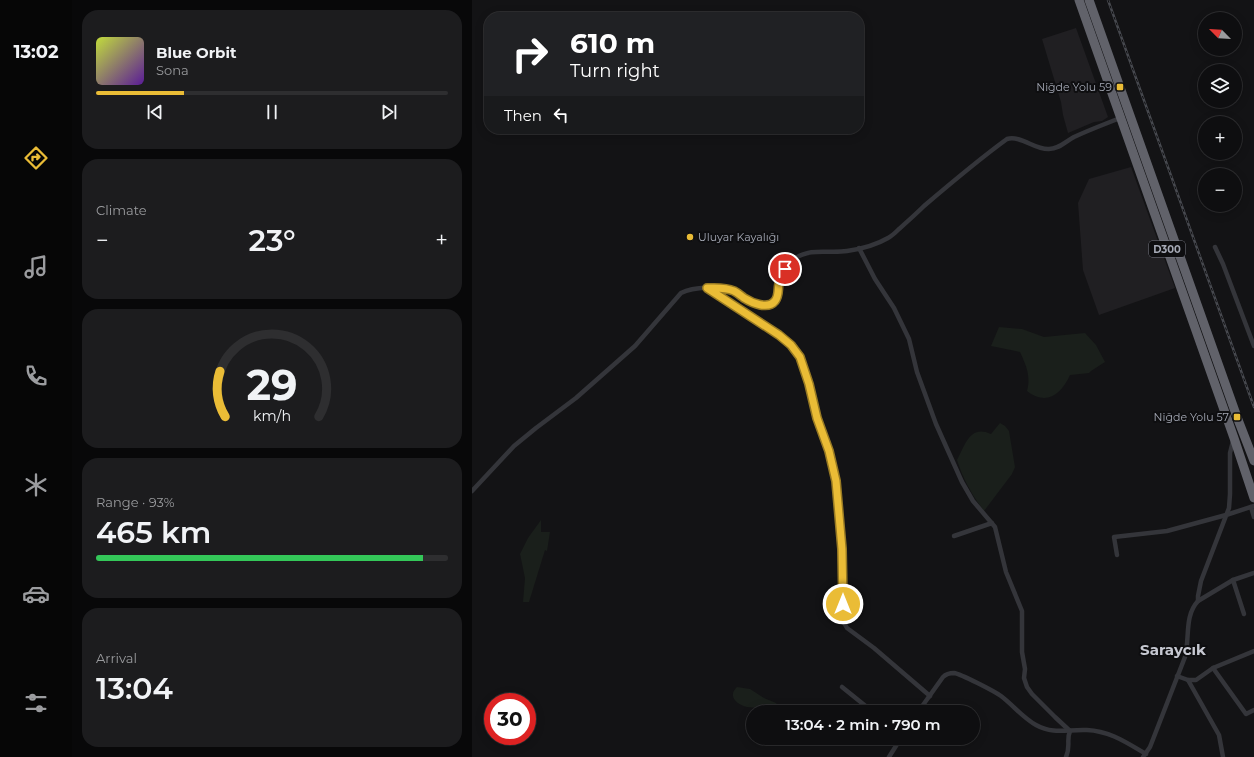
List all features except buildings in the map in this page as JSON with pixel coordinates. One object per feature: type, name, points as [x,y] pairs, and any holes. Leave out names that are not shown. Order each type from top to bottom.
[{"type":"highway","name":"D300","points":[[1079,0],[1234,438],[1253,504]]},
{"type":"highway","name":"D300","points":[[1089,0],[1254,461]]},
{"type":"street","points":[[472,491],[514,446],[576,398],[634,346],[681,294],[688,290],[723,287],[735,291],[745,299],[756,304],[764,306],[773,304],[777,298],[779,281],[785,269],[793,260],[804,253],[813,251],[847,251],[870,246],[889,238],[958,177],[1007,139],[1014,138],[1042,149],[1050,149],[1059,147],[1073,138],[1120,118]]},
{"type":"street","points":[[1215,247],[1223,264],[1254,346]]},
{"type":"street","points":[[859,248],[875,279],[894,308],[909,339],[917,372],[939,431],[962,482],[973,501],[995,527],[1006,572],[1022,611],[1022,652],[1025,669],[1024,678],[1027,687],[1054,717],[1070,731]]},
{"type":"street","points":[[707,288],[779,335],[791,345],[800,357],[809,384],[817,418],[829,451],[836,481],[842,549],[843,621],[847,628],[874,648],[930,696]]},
{"type":"street","points":[[1198,601],[1201,581],[1226,515],[1230,494],[1230,453],[1234,438]]},
{"type":"street","points":[[1117,555],[1114,537],[1168,531],[1226,515],[1253,504],[1254,517]]},
{"type":"street","points":[[954,536],[992,523]]},
{"type":"street","points":[[923,705],[943,677],[947,674],[956,673],[1000,696],[1036,725],[1046,730],[1056,732],[1087,730],[1108,733],[1144,756],[1150,747],[1187,650],[1190,615],[1194,606],[1198,601],[1232,580],[1254,573]]},
{"type":"street","points":[[1232,580],[1244,614]]},
{"type":"street","points":[[1177,676],[1188,680],[1196,680],[1213,668],[1254,651]]},
{"type":"street","points":[[1213,668],[1246,714],[1254,710]]},
{"type":"street","points":[[1188,680],[1219,735],[1224,757]]},
{"type":"street","points":[[842,686],[865,705]]},
{"type":"street","points":[[1066,757],[1069,748],[1068,735],[1070,731]]},
{"type":"street","points":[[889,757],[897,745]]},
{"type":"shaded area","points":[[1076,28],[1108,117],[1102,121],[1094,122],[1068,133],[1061,102],[1042,39]]},
{"type":"shaded area","points":[[1131,167],[1175,288],[1099,315],[1083,270],[1078,203],[1089,179]]},
{"type":"shaded area","points":[[999,327],[1022,329],[1044,337],[1085,333],[1096,345],[1105,362],[1089,373],[1070,375],[1057,393],[1047,398],[1040,398],[1027,391],[1028,375],[1020,352],[991,346]]},
{"type":"shaded area","points":[[1000,423],[1009,431],[1015,467],[1012,474],[984,511],[968,487],[957,460],[969,438],[973,434],[984,432],[991,434]]},
{"type":"shaded area","points":[[541,520],[541,532],[550,532],[547,551],[545,550],[529,602],[523,602],[525,578],[520,554],[528,538]]},
{"type":"shaded area","points":[[737,687],[750,689],[777,705],[743,706],[734,700],[734,690]]},
{"type":"railway","points":[[1108,0],[1254,407]]},
{"type":"place","name":"Niğde Yolu 59","points":[[1120,87]]},
{"type":"place","name":"Uluyar Kayalığı","points":[[690,237]]},
{"type":"place","name":"Niğde Yolu 57","points":[[1237,417]]},
{"type":"district","name":"Saraycık","points":[[1173,650]]},
{"type":"route","points":[[785,269],[779,281],[777,298],[773,304],[764,306],[756,304],[745,299],[735,291],[723,287],[707,288],[779,335],[791,345],[800,357],[809,384],[817,418],[829,451],[836,481],[842,549],[843,604]]}]
